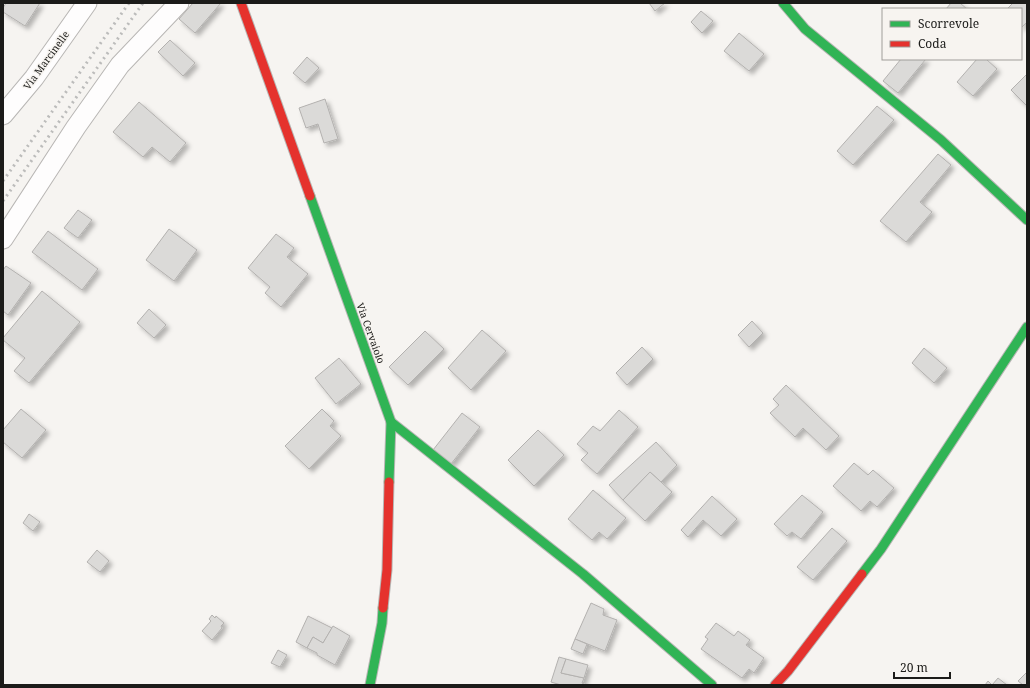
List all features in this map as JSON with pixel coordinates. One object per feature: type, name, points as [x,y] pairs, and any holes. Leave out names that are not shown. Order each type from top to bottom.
[{"type":"street","name":"Via Marcinelle","points":[[3,115],[34,78],[87,3]]},
{"type":"street","points":[[3,239],[76,127],[120,65],[179,3]]},
{"type":"street","name":"Via Cervaiolo","points":[[241,3],[391,422],[387,570],[382,623],[370,685]]},
{"type":"street","points":[[783,3],[805,29],[941,140],[1027,220]]},
{"type":"street","points":[[775,685],[788,671],[881,549],[1027,327]]},
{"type":"street","points":[[391,422],[583,574],[712,685]]},
{"type":"building","points":[[6,3],[40,3],[25,26],[3,12],[3,8]]},
{"type":"building","points":[[193,3],[221,3],[195,33],[179,19]]},
{"type":"building","points":[[649,3],[665,3],[655,11]]},
{"type":"building","points":[[951,3],[960,3],[966,8],[947,8]]},
{"type":"building","points":[[1013,3],[1027,3],[1027,22],[1022,27],[1022,8],[1008,8]]},
{"type":"building","points":[[701,11],[713,21],[702,33],[691,22]]},
{"type":"building","points":[[739,33],[764,54],[749,71],[724,51]]},
{"type":"building","points":[[170,40],[195,63],[183,76],[158,52]]},
{"type":"building","points":[[307,57],[319,68],[305,83],[293,73]]},
{"type":"building","points":[[900,60],[925,60],[898,93],[883,81]]},
{"type":"building","points":[[976,60],[987,60],[997,69],[973,96],[957,82]]},
{"type":"building","points":[[1027,74],[1027,106],[1011,90]]},
{"type":"building","points":[[325,99],[338,139],[324,143],[318,124],[306,128],[299,108]]},
{"type":"building","points":[[139,102],[186,143],[170,162],[152,147],[143,157],[113,132]]},
{"type":"building","points":[[877,106],[894,120],[853,165],[837,151]]},
{"type":"building","points":[[938,154],[951,165],[920,202],[932,212],[906,242],[880,221]]},
{"type":"building","points":[[78,210],[92,220],[78,238],[64,228]]},
{"type":"building","points":[[169,229],[197,250],[174,281],[146,260]]},
{"type":"building","points":[[48,231],[98,269],[82,290],[32,252]]},
{"type":"building","points":[[276,234],[294,248],[287,257],[308,274],[281,307],[265,293],[270,287],[248,268]]},
{"type":"building","points":[[6,266],[31,283],[8,315],[3,311],[3,270]]},
{"type":"building","points":[[42,291],[80,322],[29,383],[14,371],[25,358],[3,340],[3,338]]},
{"type":"building","points":[[149,309],[166,325],[154,338],[137,323]]},
{"type":"building","points":[[752,321],[763,333],[749,347],[738,335]]},
{"type":"building","points":[[482,330],[506,351],[471,390],[448,368]]},
{"type":"building","points":[[425,331],[444,349],[408,385],[389,367]]},
{"type":"building","points":[[642,347],[653,359],[627,385],[616,373]]},
{"type":"building","points":[[924,348],[947,368],[934,383],[912,363]]},
{"type":"building","points":[[339,358],[361,384],[336,404],[315,378]]},
{"type":"building","points":[[786,385],[839,436],[826,450],[803,428],[795,437],[770,413],[779,405],[773,399]]},
{"type":"building","points":[[21,409],[46,430],[22,458],[3,442],[3,430]]},
{"type":"building","points":[[322,409],[334,421],[330,426],[341,436],[309,469],[285,446]]},
{"type":"building","points":[[619,410],[638,427],[597,474],[581,460],[588,453],[577,444],[593,426],[600,431]]},
{"type":"building","points":[[462,413],[480,427],[451,464],[433,450]]},
{"type":"building","points":[[538,430],[564,455],[534,486],[508,460]]},
{"type":"building","points":[[656,442],[677,465],[661,482],[650,472],[623,500],[609,485]]},
{"type":"building","points":[[854,463],[868,475],[873,470],[894,488],[877,507],[870,501],[861,511],[833,486]]},
{"type":"building","points":[[650,472],[672,492],[645,521],[623,500]]},
{"type":"building","points":[[593,490],[626,518],[607,539],[599,532],[592,540],[568,519]]},
{"type":"building","points":[[802,495],[823,512],[801,539],[792,532],[787,536],[774,524]]},
{"type":"building","points":[[712,496],[737,519],[721,536],[703,520],[688,537],[681,530]]},
{"type":"building","points":[[29,514],[40,522],[33,531],[23,523]]},
{"type":"building","points":[[832,528],[847,541],[813,580],[797,567]]},
{"type":"building","points":[[97,550],[109,561],[100,572],[87,562]]},
{"type":"building","points":[[591,603],[604,609],[603,615],[617,620],[605,651],[575,639]]},
{"type":"building","points":[[212,615],[215,618],[216,616],[224,623],[221,626],[222,628],[212,640],[202,631],[211,621],[209,619]]},
{"type":"building","points":[[308,616],[332,628],[323,643],[313,637],[307,648],[296,642]]},
{"type":"building","points":[[716,623],[734,636],[738,631],[750,640],[746,645],[764,658],[754,673],[749,669],[742,678],[701,649],[708,639],[705,637]]},
{"type":"building","points":[[333,626],[350,636],[335,665],[307,648],[313,637],[323,643]]},
{"type":"building","points":[[575,639],[587,644],[583,654],[571,649]]},
{"type":"building","points":[[278,650],[287,655],[280,667],[271,663]]},
{"type":"building","points":[[559,657],[566,659],[561,673],[584,678],[582,683],[586,685],[561,685],[551,682]]},
{"type":"building","points":[[566,659],[588,665],[584,678],[561,673]]},
{"type":"building","points":[[1026,673],[1027,685],[1023,685],[1018,681]]},
{"type":"building","points":[[998,678],[1007,685],[992,685]]},
{"type":"building","points":[[988,681],[992,685],[985,685]]},
{"type":"railway","points":[[3,181],[129,3]]},
{"type":"railway","points":[[3,201],[143,3]]},
{"type":"traffic: fast","points":[[783,3],[805,29],[941,140],[1027,220]]},
{"type":"traffic: fast","points":[[310,196],[391,422],[389,482]]},
{"type":"traffic: fast","points":[[862,574],[881,549],[1027,327]]},
{"type":"traffic: fast","points":[[391,422],[583,574],[712,685]]},
{"type":"traffic: fast","points":[[370,685],[382,623],[383,608]]},
{"type":"traffic: jam","points":[[241,3],[310,196]]},
{"type":"traffic: jam","points":[[383,608],[387,570],[389,482]]},
{"type":"traffic: jam","points":[[775,685],[788,671],[862,574]]}]
